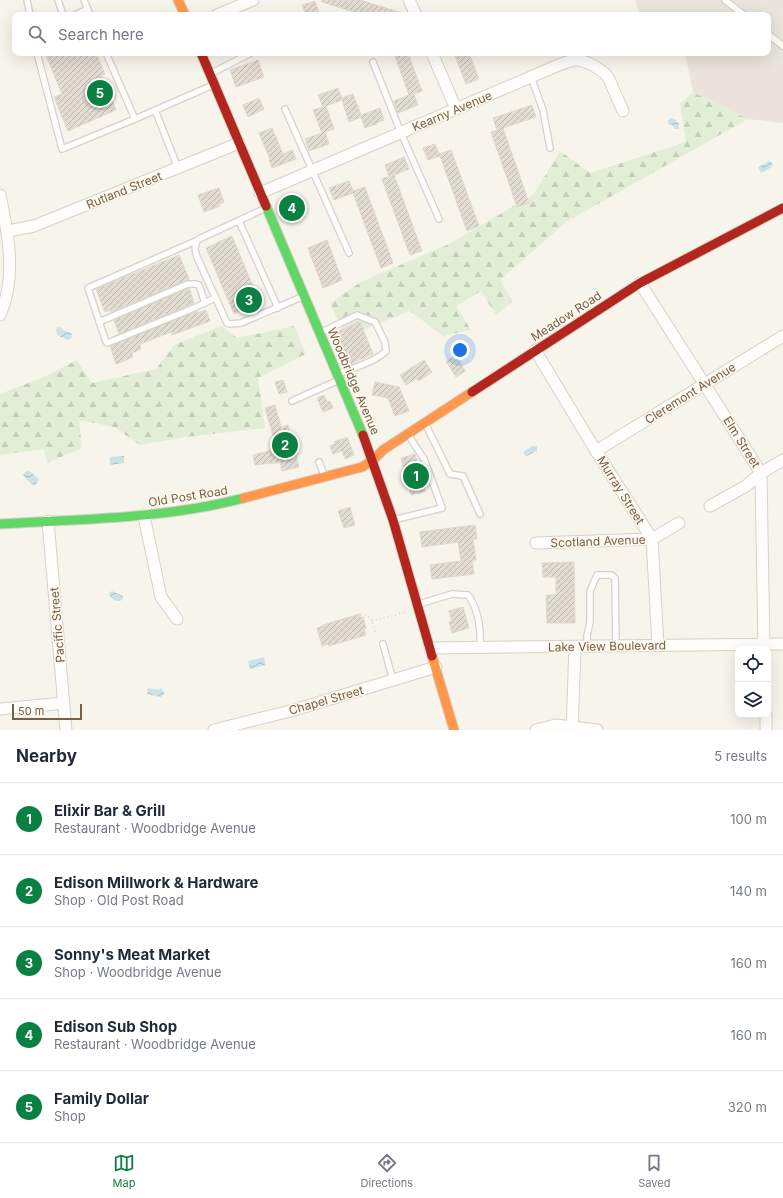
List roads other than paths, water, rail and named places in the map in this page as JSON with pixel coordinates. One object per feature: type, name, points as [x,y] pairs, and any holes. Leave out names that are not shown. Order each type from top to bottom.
[{"type":"street","points":[[178,0],[184,12]]},
{"type":"street","points":[[224,12],[253,0]]},
{"type":"street","points":[[409,0],[415,12]]},
{"type":"street","name":"Woodbridge Avenue","points":[[202,56],[373,460],[393,520],[454,730]]},
{"type":"street","points":[[433,56],[456,109]]},
{"type":"street","name":"Kearny Avenue","points":[[260,193],[561,64],[574,60],[580,60],[595,66],[608,77],[624,112]]},
{"type":"street","name":"Rutland Street","points":[[8,230],[34,226],[239,143]]},
{"type":"street","points":[[0,198],[8,230],[10,278],[6,302],[0,315]]},
{"type":"street","name":"Meadow Road","points":[[373,460],[383,450],[640,283],[783,208]]},
{"type":"street","name":"Elm Street","points":[[640,283],[761,473],[764,646]]},
{"type":"street","name":"Cleremont Avenue","points":[[596,451],[783,336]]},
{"type":"street","name":"Murray Street","points":[[536,350],[596,451],[652,539],[658,646]]},
{"type":"street","name":"Old Post Road","points":[[0,524],[144,516],[186,511],[229,502],[362,467],[373,460]]},
{"type":"street","points":[[710,506],[746,486],[761,473],[783,460]]},
{"type":"street","points":[[144,516],[161,597],[178,619]]},
{"type":"street","name":"Pacific Street","points":[[48,521],[66,730]]},
{"type":"street","name":"Scotland Avenue","points":[[536,543],[652,539],[679,523]]},
{"type":"street","name":"Lake View Boulevard","points":[[764,646],[783,644]]},
{"type":"street","name":"Lake View Boulevard","points":[[430,648],[735,646]]},
{"type":"street","points":[[572,728],[575,647]]},
{"type":"street","name":"Chapel Street","points":[[214,730],[294,710],[436,667]]},
{"type":"street","points":[[0,709],[64,703]]},
{"type":"street","points":[[766,718],[766,730]]},
{"type":"street","points":[[536,730],[556,725],[598,730]]},
{"type":"lane","points":[[27,0],[29,12]]},
{"type":"lane","points":[[58,0],[62,12]]},
{"type":"lane","points":[[84,0],[89,12]]},
{"type":"lane","points":[[725,0],[740,12]]},
{"type":"lane","points":[[771,36],[783,46]]},
{"type":"lane","points":[[38,56],[62,149],[214,84]]},
{"type":"lane","points":[[107,56],[135,119]]},
{"type":"lane","points":[[210,74],[245,56]]},
{"type":"lane","points":[[373,62],[401,133],[438,219]]},
{"type":"lane","points":[[531,77],[543,110],[550,148]]},
{"type":"lane","points":[[285,109],[349,253]]},
{"type":"lane","points":[[155,110],[178,168]]},
{"type":"lane","points":[[215,298],[107,343],[88,289],[90,286],[196,241],[267,208]]},
{"type":"lane","points":[[240,221],[278,308]]},
{"type":"lane","points":[[196,241],[196,253],[227,323],[241,323],[304,296]]},
{"type":"lane","points":[[99,322],[188,284],[199,285],[205,302]]},
{"type":"lane","points":[[292,401],[385,353],[386,351],[385,342],[375,322],[357,315],[320,333]]},
{"type":"lane","points":[[424,423],[450,474],[463,476],[480,514]]},
{"type":"lane","points":[[393,520],[442,508],[424,460],[408,434]]},
{"type":"lane","points":[[319,462],[325,477]]},
{"type":"lane","points":[[587,647],[587,636],[590,622],[590,591],[597,575],[611,575],[615,578],[616,647]]},
{"type":"lane","points":[[417,605],[452,594],[468,595],[476,612],[479,625],[480,648]]},
{"type":"lane","points":[[383,644],[393,680]]},
{"type":"water","points":[[670,118],[675,119],[679,124],[679,129],[675,129],[672,125],[669,125],[668,121]]},
{"type":"water","points":[[769,161],[773,165],[772,167],[761,173],[758,167]]},
{"type":"water","points":[[57,327],[71,333],[72,336],[70,339],[68,340],[57,335]]},
{"type":"water","points":[[533,446],[537,446],[537,451],[526,456],[524,451]]},
{"type":"water","points":[[124,456],[124,463],[110,465],[110,457]]},
{"type":"water","points":[[28,470],[39,479],[35,486],[23,475]]},
{"type":"water","points":[[112,591],[123,596],[122,600],[116,601],[112,599],[109,593]]},
{"type":"water","points":[[264,657],[266,665],[250,669],[248,661]]},
{"type":"water","points":[[148,688],[159,690],[161,688],[165,693],[161,697],[147,694]]},
{"type":"place","name":"Family Dollar","points":[[100,93]]},
{"type":"place","name":"Edison Sub Shop","points":[[292,208]]},
{"type":"place","name":"Sonny's Meat Market","points":[[249,300]]},
{"type":"place","name":"Edison Millwork & Hardware","points":[[285,445]]},
{"type":"place","name":"Elixir Bar & Grill","points":[[416,476]]}]
